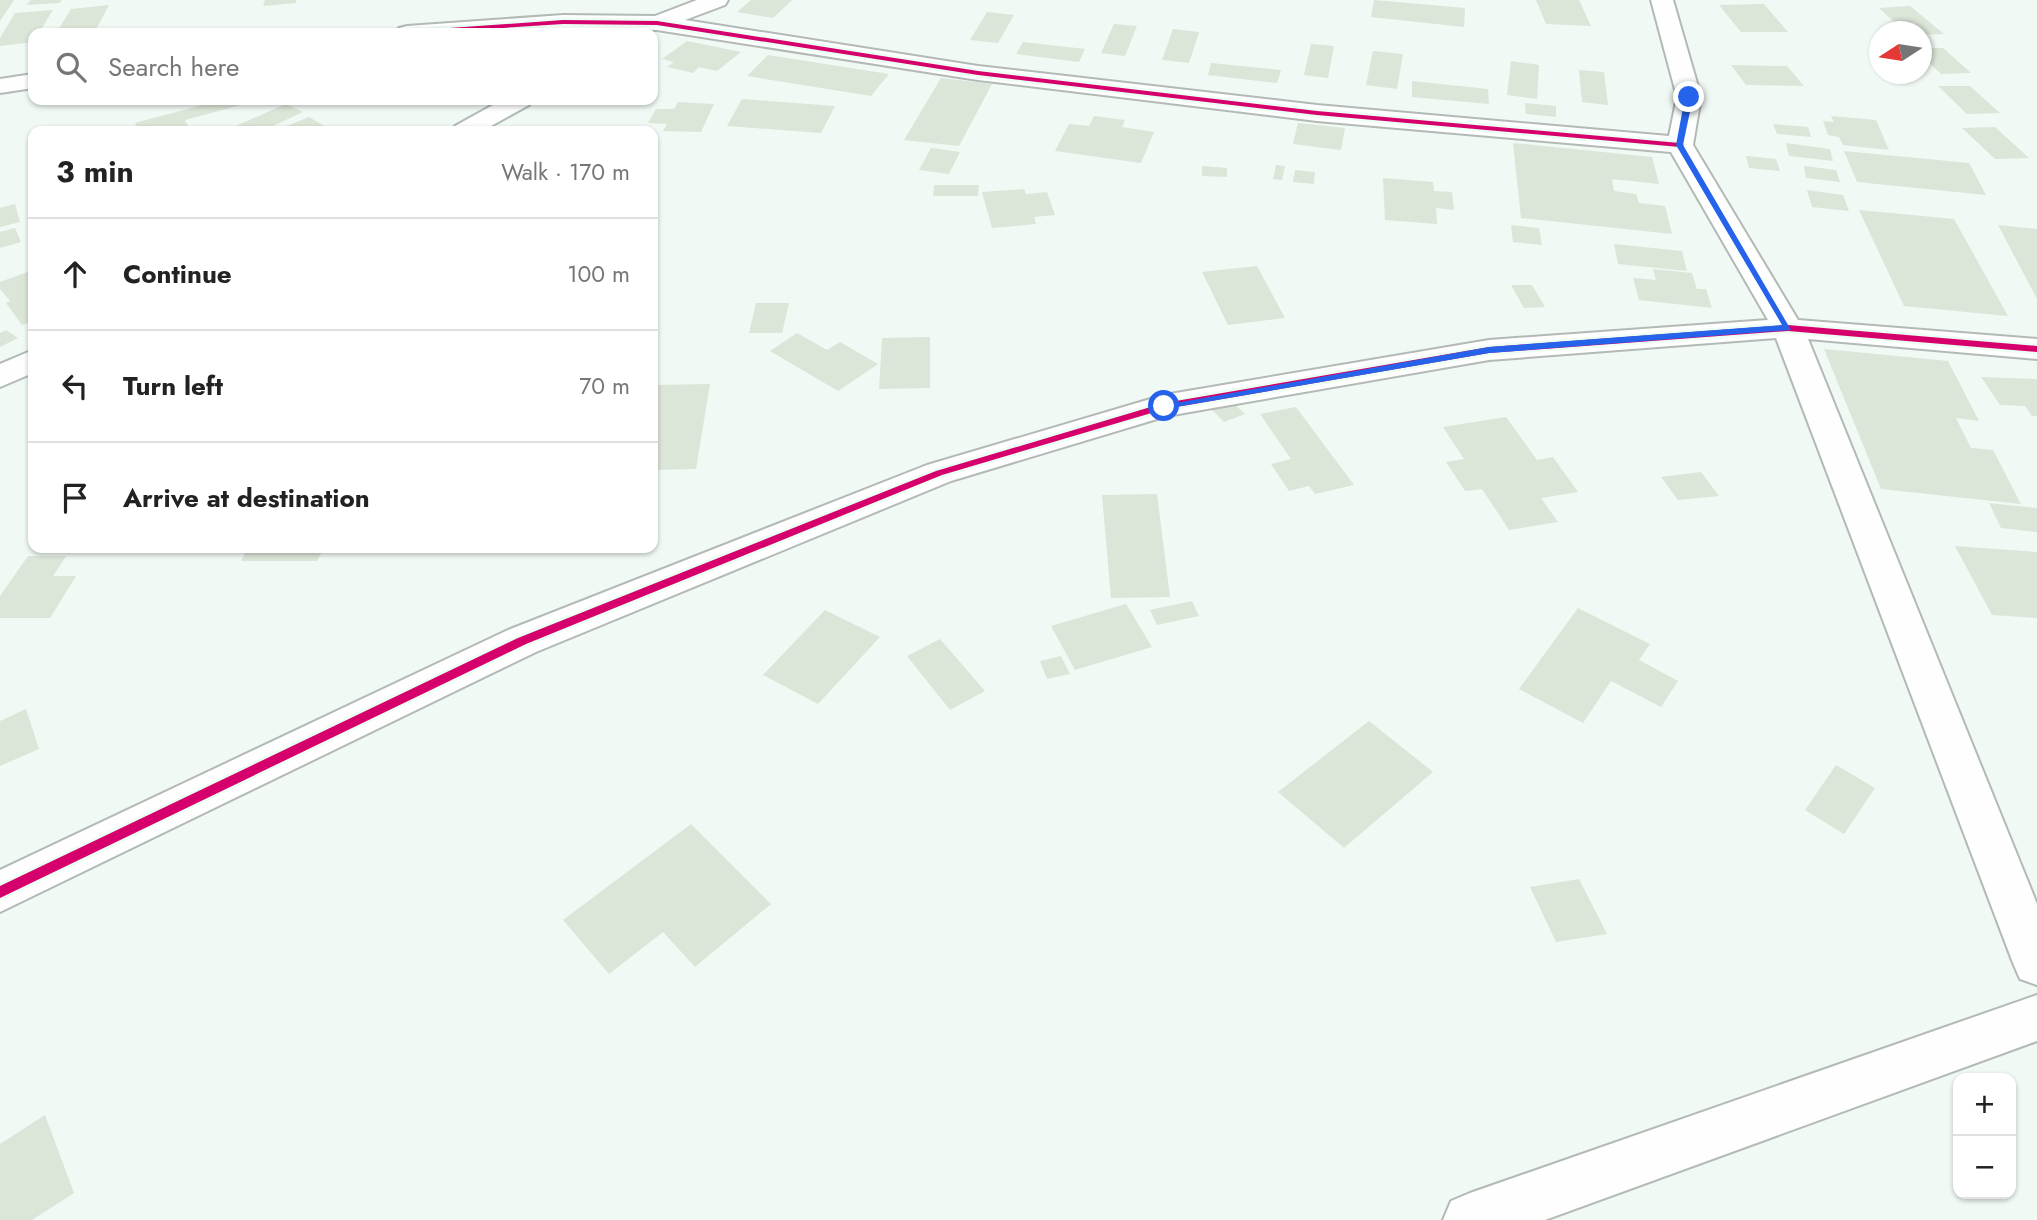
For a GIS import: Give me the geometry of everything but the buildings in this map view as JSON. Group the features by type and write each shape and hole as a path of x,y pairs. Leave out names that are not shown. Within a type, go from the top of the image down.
{"street":[{"path":"470,28 621,20 648,28 717,0"},
{"path":"1662,0 1689,97 1679,145 1788,328 2037,963"},
{"path":"658,29 978,73 1317,113 1679,145"},
{"path":"0,86 28,82"},
{"path":"473,126 511,105"},
{"path":"0,892 522,640 939,473 1164,406 1462,355 1788,328 2037,349"},
{"path":"0,377 28,363"},
{"path":"1470,1220 2037,1018"}],"cycle path":[{"path":"466,28 563,22 657,23 978,73 1317,113 1680,145"},
{"path":"0,892 522,641 939,473 1164,406 1489,350 1788,328 2037,349"}],"route":[{"path":"1164,406 1489,350 1788,328 1679,145 1689,97"}]}
